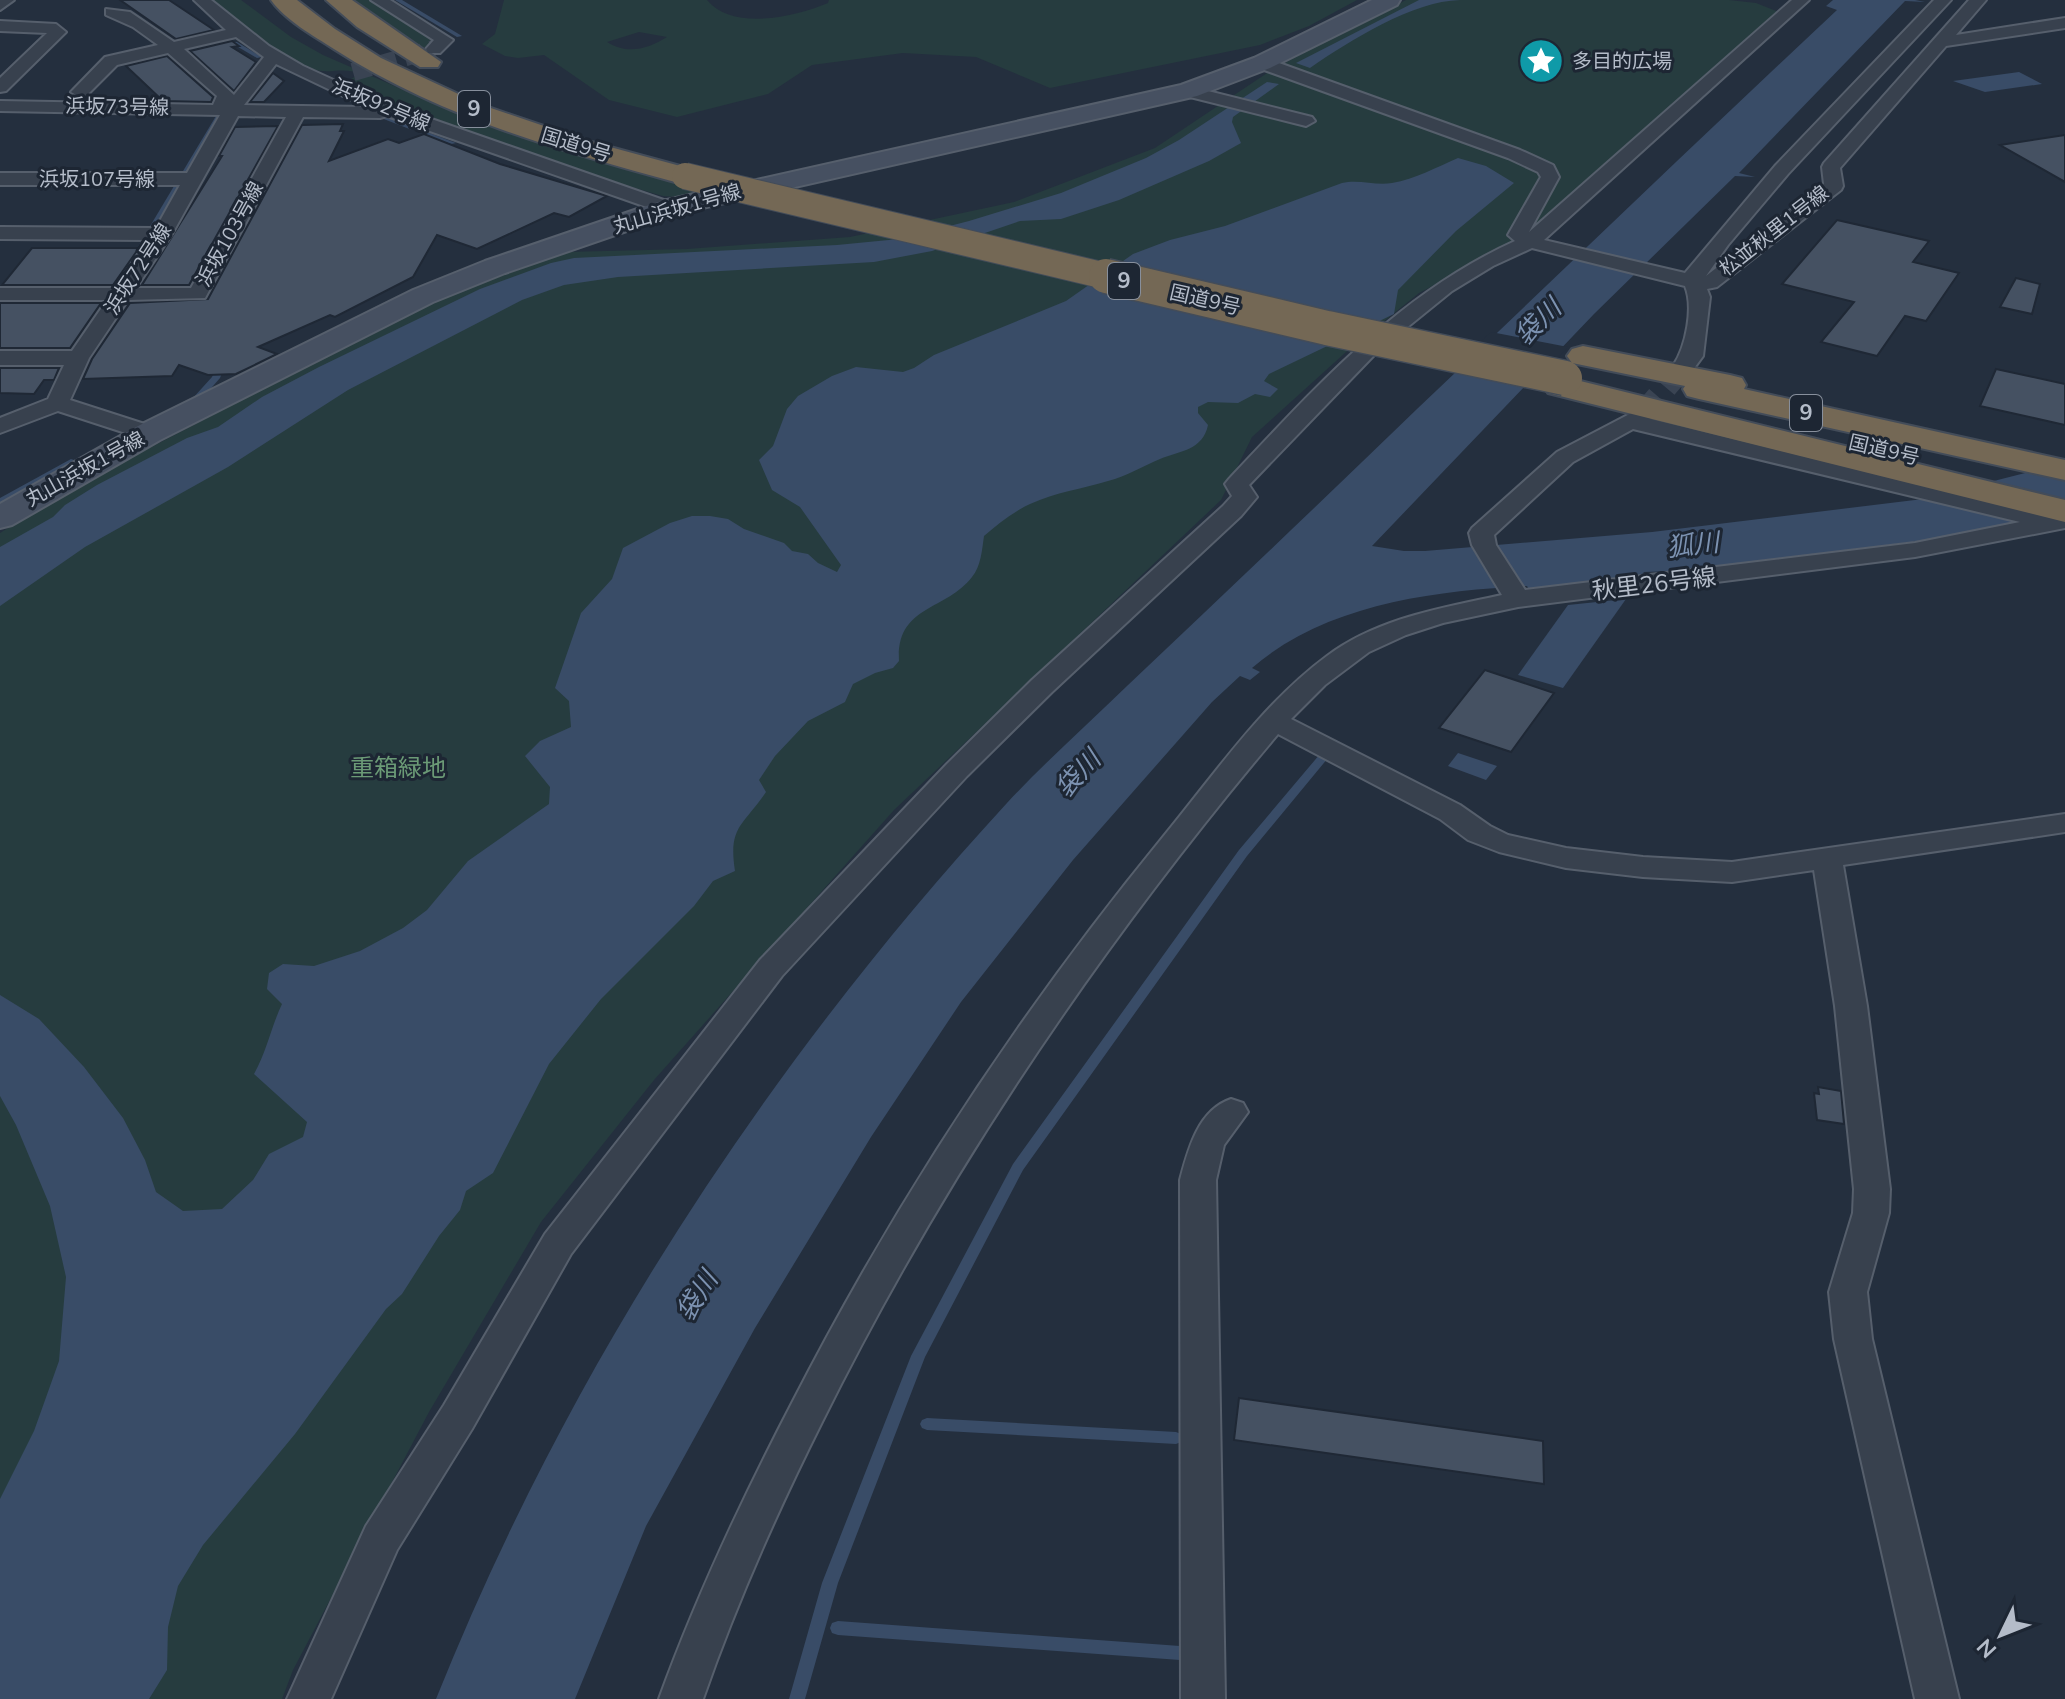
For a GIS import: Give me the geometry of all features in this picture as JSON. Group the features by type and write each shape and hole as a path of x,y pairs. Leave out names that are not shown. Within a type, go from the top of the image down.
{"highway":[{"name":"国道9号","path":"315,0 388,49 474,91 695,171"},
{"path":"338,0 365,22 474,91"},
{"name":"国道9号","path":"272,4 348,48 449,99 544,136 1572,371 2065,490"},
{"name":"国道9号","path":"1572,371 2054,462"},
{"path":"1572,371 1942,489 2056,519"}],"street":[{"path":"0,5 6,0"},
{"name":"浜坂92号線","path":"202,0 238,32 274,55 394,113 668,208"},
{"path":"379,0 445,40 434,49"},
{"name":"丸山浜坂1号線","path":"0,518 149,433 423,296 495,267 668,208 1188,91 1262,63 1389,0"},
{"path":"309,1699 381,1539 458,1417 558,1244 771,968 957,770 1042,686 1232,511 1245,497 1237,484 1363,353 1409,311 1483,262 1536,244 1801,0"},
{"path":"1684,366 1692,356 1700,297 1683,278 1793,156 1943,0"},
{"name":"松並秋里1号線","path":"1536,244 1710,283 1834,186 1831,167 1978,0"},
{"path":"112,12 128,14 169,47 226,95 227,105"},
{"path":"1942,42 2065,23"},
{"path":"0,26 48,27 58,32 0,87"},
{"path":"80,92 111,61 238,32"},
{"name":"浜坂72号線","path":"57,403 78,358 162,234 194,179 227,105 274,55"},
{"path":"1262,63 1514,154 1546,169 1550,177 1518,235 1536,244"},
{"path":"324,81 353,72"},
{"path":"1188,91 1306,121"},
{"name":"浜坂73号線","path":"0,106 227,105 394,113"},
{"name":"浜坂103号線","path":"123,294 198,294 298,110"},
{"name":"浜坂107号線","path":"0,179 194,179"},
{"path":"0,233 162,234"},
{"path":"0,294 123,294"},
{"path":"0,358 78,358"},
{"path":"0,426 57,403 149,433"},
{"path":"1515,594 1484,545 1481,533 1565,457 1638,418 1942,489"},
{"name":"秋里26号線","path":"681,1699 735,1558 842,1339 890,1252 950,1154 1057,995 1164,854 1313,680 1362,645 1426,620 1515,594 1900,552 2056,519"},
{"path":"1276,722 1450,812 1479,833 1499,842 1566,858 1643,867 1732,872 2065,823"},
{"path":"1827,859 1851,1006 1872,1189 1871,1213 1848,1292 1853,1339 1937,1699"},
{"path":"1203,1699 1198,1180 1208,1141 1231,1112"}],"green space":[{"path":"208,0 241,0 291,37 323,55 436,104 558,148 704,190 678,197 663,196 575,171 394,107 348,85 349,80 360,74 318,71 298,63 257,39"},
{"path":"350,0 373,0 433,38 434,45 423,48"},
{"path":"504,0 707,0 718,10 733,16 766,18 800,13 829,0 1357,0 1309,26 1260,45 1050,88 976,57 903,53 812,65 768,94 677,117 609,100 544,55 505,56 482,44 495,34","holes":["639,32 667,37 637,49 622,48 607,42"]},
{"name":"重箱緑地","path":"1406,0 1729,0 1756,3 1781,13 1533,234 1419,293 1346,352 1252,437 1221,500 894,810 654,1080 541,1222 429,1412 293,1670 282,1699 0,1699 0,533 76,486 427,304 566,252 687,249 850,237 1014,202 1155,148 1273,69"}],"water":[{"path":"1419,0 1460,0 1422,7 1382,24 1310,68 1296,63"},
{"path":"1833,0 1915,0 1925,2 1905,1 1739,173 1755,177 1735,176 1594,314 1372,546 1425,551 1652,532 1923,499 2065,463 2065,513 1953,537 1644,572 1641,576 1530,591 1527,586 1418,597 1347,615 1281,646 1252,668 1260,672 1250,680 1240,676 1212,702 1073,860 961,1002 871,1137 755,1328 646,1526 575,1699 436,1699 489,1576 547,1456 611,1339 681,1225 756,1114 835,1007 919,903 1036,773 1837,10 1826,6"},
{"path":"2019,72 2042,84 1985,92 1953,81"},
{"path":"1267,82 1279,84 1233,117 1232,122 1241,143 1209,161 1119,200 1061,219 1020,221 932,251 874,262 618,277 564,285 522,300 348,390 228,467 85,547 0,606 0,547 53,517 65,505 97,485 187,438 218,427 262,397 319,367 480,289 551,263 574,258 837,245 899,239 969,221 1061,193 1146,158"},
{"path":"1458,158 1486,166 1514,183 1456,231 1398,290 1394,314 1269,374 1264,381 1278,389 1270,397 1255,394 1238,403 1208,402 1198,407 1198,413 1208,425 1196,445 1115,479 1040,500 1006,518 984,536 979,563 972,577 905,629 899,661 893,668 853,684 845,702 808,721 775,756 759,780 766,792 736,835 733,856 735,871 713,881 694,906 601,999 549,1064 493,1173 466,1191 460,1210 439,1236 402,1294 386,1309 295,1434 203,1545 178,1586 168,1627 167,1670 149,1699 0,1699 0,1499 34,1431 59,1361 66,1277 50,1206 16,1125 0,1096 0,995 39,1019 84,1067 123,1118 145,1160 156,1192 183,1211 222,1209 253,1180 269,1154 303,1137 307,1122 254,1074 282,1004 267,989 269,973 283,964 314,966 360,951 403,928 427,910 468,861 549,804 550,787 525,756 540,741 571,727 569,701 555,688 581,613 612,579 623,548 670,523 692,516 710,516 728,519 744,529 784,543 792,551 808,554 837,572 841,565 800,507 772,490 759,460 773,446 787,409 798,396 832,376 856,367 903,372 914,368 934,355 1066,301 1133,254 1170,240 1225,226 1342,183 1392,183"},
{"path":"1626,599 1563,688 1518,675 1568,605"},
{"path":"1458,753 1497,766 1486,780 1448,766"}],"pier":[{"path":"1491,332 1568,347 1531,386 1453,369"}],"building":[{"path":"120,0 169,0 214,30 176,39"},
{"path":"232,41 239,46 232,47 256,62 234,91 190,51"},
{"path":"167,56 213,97 211,102 163,101 126,66"},
{"path":"273,73 284,81 264,102 250,102"},
{"path":"343,124 340,131 344,131 329,161 388,139 399,143 424,134 500,164 607,196 569,217 554,213 477,249 437,235 413,277 335,317 330,315 258,347 277,354 236,374 208,375 179,365 172,376 83,379 92,359 130,303 208,299 302,125"},
{"path":"278,126 189,285 142,285 222,156 219,156 235,127"},
{"path":"2065,135 2065,182 2000,145"},
{"path":"1837,220 1929,241 1913,262 1959,273 1926,321 1905,316 1877,356 1821,342 1854,302 1782,284"},
{"path":"32,248 139,248 113,285 2,285"},
{"path":"2016,278 2040,284 2032,314 2000,307"},
{"path":"0,303 101,303 70,348 0,348"},
{"path":"0,368 59,368 54,380 44,380 34,394 0,393"},
{"path":"1996,369 2065,384 2065,425 1980,406"},
{"path":"1485,670 1554,693 1511,752 1439,728"},
{"path":"1818,1087 1841,1091 1844,1124 1817,1120 1814,1093 1819,1094"},
{"path":"1239,1398 1543,1441 1544,1484 1234,1440"}],"waterway":[{"path":"398,0 459,36"},
{"path":"235,43 259,57"},
{"path":"132,263 221,112"},
{"path":"378,115 414,129"},
{"path":"425,133 453,143"},
{"path":"196,400 216,378 223,361"},
{"path":"0,502 71,462"},
{"path":"797,1699 830,1583 918,1356 1018,1167 1243,853 1324,756"},
{"path":"927,1424 1176,1438"},
{"path":"838,1628 1180,1653"}],"tunnel":[{"path":"353,72 434,49"},
{"path":"1643,414 1684,366"}],"place":[{"name":"多目的広場","path":"1541,61"}],"water label":[{"name":"袋川","path":"1538,322"},
{"name":"狐川","path":"1693,545"},
{"name":"袋川","path":"1078,774"},
{"name":"袋川","path":"697,1296"}]}
